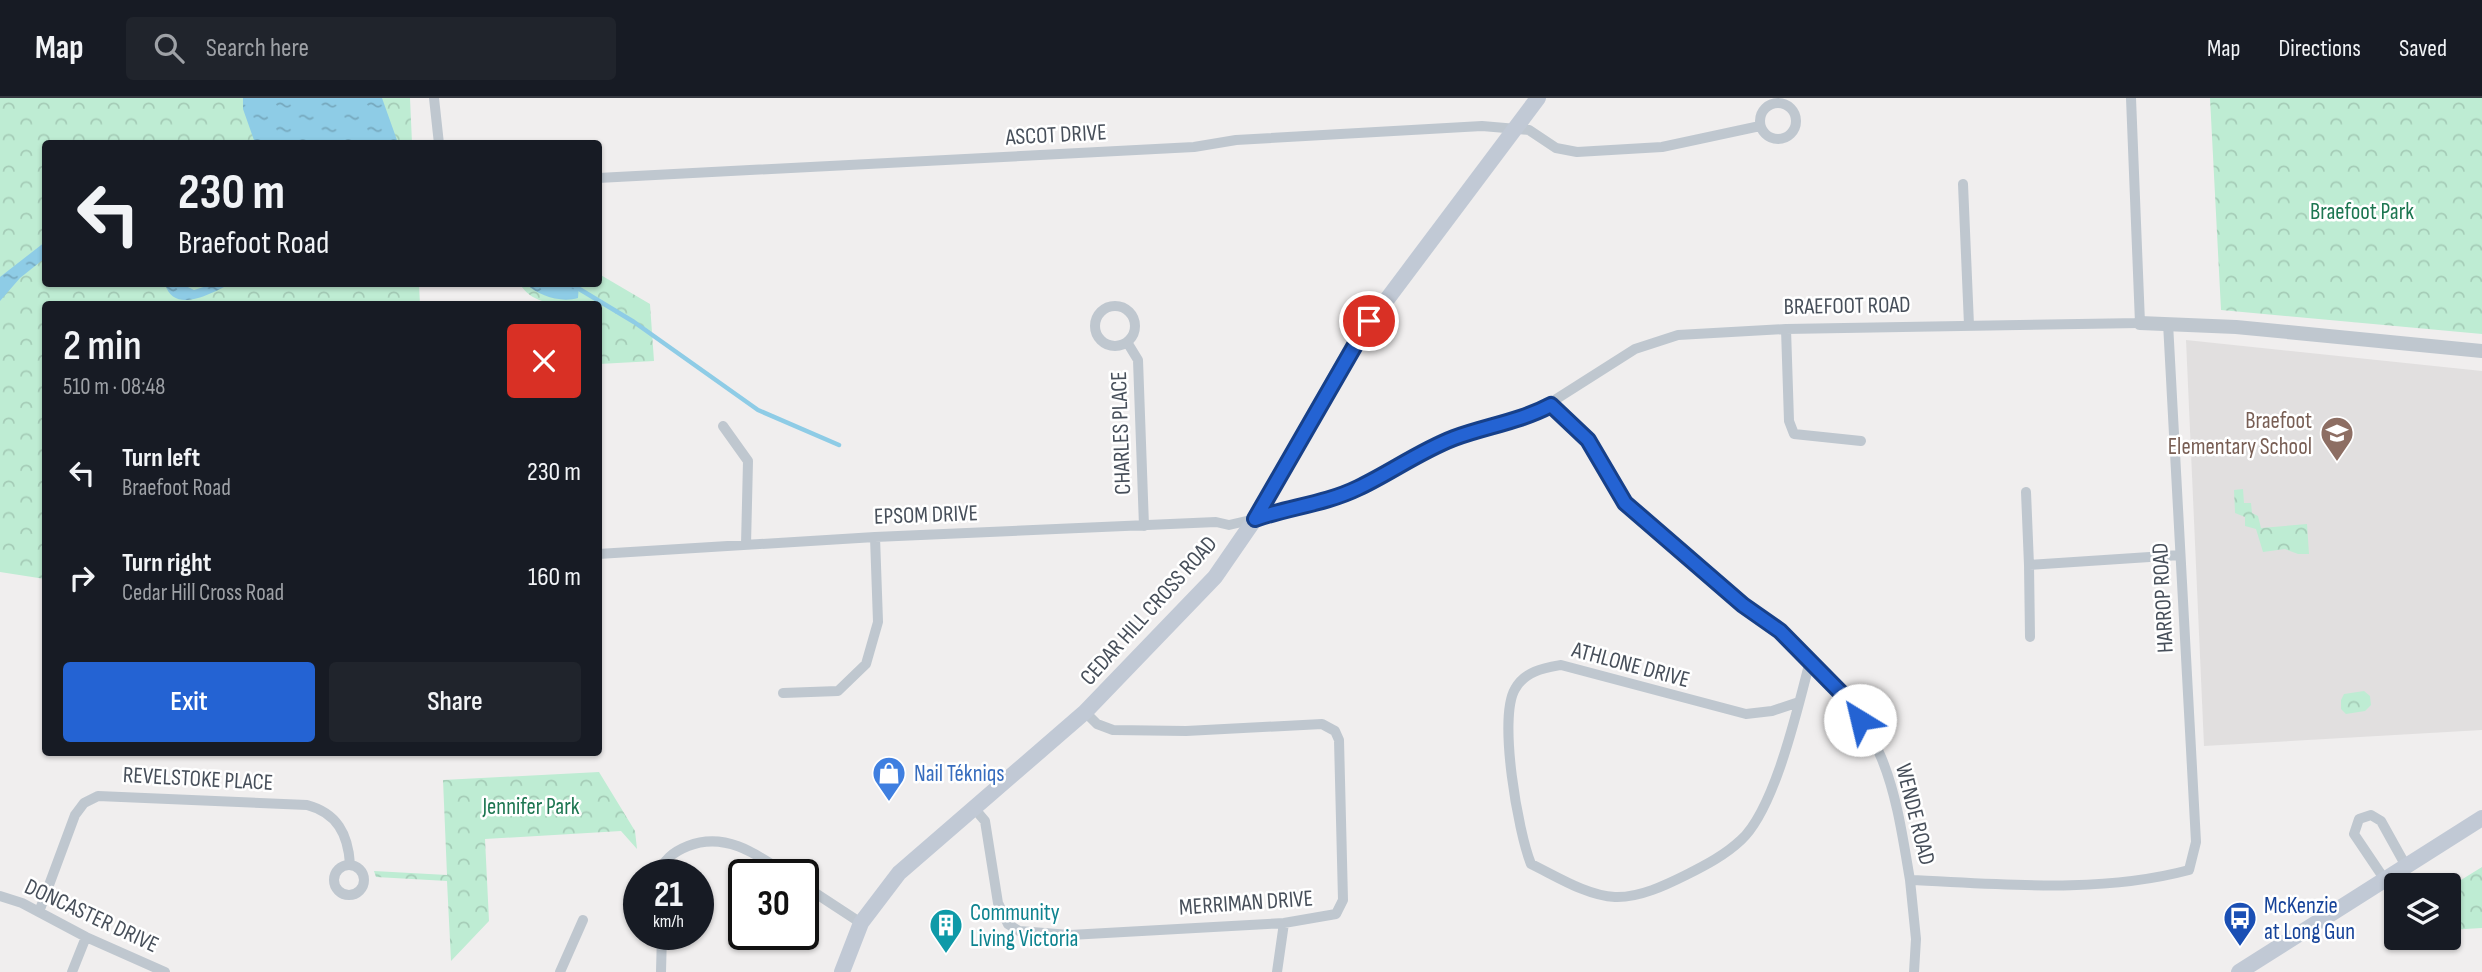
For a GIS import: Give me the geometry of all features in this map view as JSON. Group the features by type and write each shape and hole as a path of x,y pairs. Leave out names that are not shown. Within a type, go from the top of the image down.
{"main road":[{"name":"CEDAR HILL CROSS ROAD","path":"842,972 862,923 905,867 1085,712 1190,606 1223,566 1255,519 1358,338 1538,98"},
{"path":"2396,873 2482,818"},
{"path":"2239,972 2384,881"}],"street":[{"path":"435,98 439,140"},
{"path":"2131,98 2140,323"},
{"path":"1515,127 1530,130 1556,149 1577,152 1662,148 1760,127"},
{"name":"ASCOT DRIVE","path":"602,178 1194,147 1263,138 1515,127"},
{"path":"1963,184 1969,325"},
{"name":"BRAEFOOT ROAD","path":"1255,519 1348,492 1454,438 1528,417 1551,405 1620,357 1654,341 1678,335 1786,329 2168,323 2482,351"},
{"name":"HARROP ROAD","path":"2168,323 2195,793 2196,842 2189,870"},
{"path":"1786,329 1789,421 1794,434 1861,441"},
{"name":"CHARLES PLACE","path":"1127,342 1138,360 1144,526"},
{"name":"WENDE ROAD","path":"1551,405 1588,440 1625,503 1743,605 1780,631 1850,702 1881,756 1893,796 1910,880 2056,886 2157,878 2189,870"},
{"path":"723,426 748,461 746,545"},
{"path":"2026,492 2029,637"},
{"name":"EPSOM DRIVE","path":"602,554 875,537 1216,523 1229,525 1255,519"},
{"path":"783,693 838,691 866,664 878,622 875,537"},
{"path":"2029,565 2180,555"},
{"name":"ATHLONE DRIVE","path":"1799,702 1772,711 1746,713 1561,665 1534,670 1515,688 1509,711 1512,779 1524,848 1531,864 1590,891 1614,897 1630,896 1668,884 1719,858 1743,838 1773,783 1799,702 1810,661"},
{"name":"MERRIMAN DRIVE","path":"974,808 985,821 998,903 1008,924 1018,931 1070,934 1284,923 1336,914 1343,900 1339,740 1335,732 1322,724 1186,732 1113,730 1097,724 1085,712"},
{"name":"REVELSTOKE PLACE","path":"39,912 75,815 84,803 98,796 307,805 321,809 342,829 349,847 350,864"},
{"path":"2384,879 2354,834 2359,819 2371,815 2381,821 2406,866"},
{"path":"668,859 681,849 712,841 730,842 762,859"},
{"path":"1910,880 1916,939 1914,972"},
{"path":"819,895 862,923"},
{"name":"DONCASTER DRIVE","path":"0,896 165,972"},
{"path":"560,972 583,920"},
{"path":"1277,972 1284,923"},
{"path":"72,972 86,937"},
{"path":"661,972 662,950"}],"shaded area":[{"name":"Braefoot Elementary School","path":"2186,340 2482,371 2482,730 2204,746"}],"green space":[{"path":"0,98 410,98 412,140 42,140 42,287 419,287 420,301 42,301 42,579 0,572"},
{"name":"Braefoot Park","path":"2210,98 2482,98 2482,334 2221,310"},
{"path":"602,276 650,304 654,361 602,364 602,301 542,301 523,287 602,287"},
{"path":"2243,489 2244,503 2251,503 2252,513 2258,516 2261,528 2307,524 2309,554 2298,554 2285,549 2263,552 2256,529 2245,526 2245,517 2235,513 2234,490"},
{"path":"2364,691 2370,696 2371,705 2365,711 2346,714 2341,709 2344,694"},
{"name":"Jennifer Park","path":"599,772 635,831 637,849 621,831 485,839 489,921 451,961 447,881 376,877 374,871 447,875 443,780"},
{"path":"2482,867 2482,928 2461,929 2461,880"}],"water":[{"path":"243,98 382,98 397,140 254,140 243,109"},
{"path":"42,244 42,260 20,278 0,301 0,277"},
{"path":"167,287 188,287 194,290 224,287 194,299 176,298"},
{"path":"530,287 579,287 578,298 565,300 537,292"}],"waterway":[{"path":"576,287 599,301"},
{"path":"602,303 634,322 758,410 839,445"}],"place":[{"name":"Braefoot Elementary School","path":"2337,463"},
{"name":"Nail Tékniqs","path":"889,803"},
{"name":"McKenzie at Long Gun","path":"2240,948"},
{"name":"Community Living Victoria","path":"946,955"}],"route":[{"path":"1369,321 1255,519 1285,508 1328,500 1454,438 1528,417 1551,405 1588,440 1625,503 1743,605 1780,631 1850,702 1860,720"}]}
